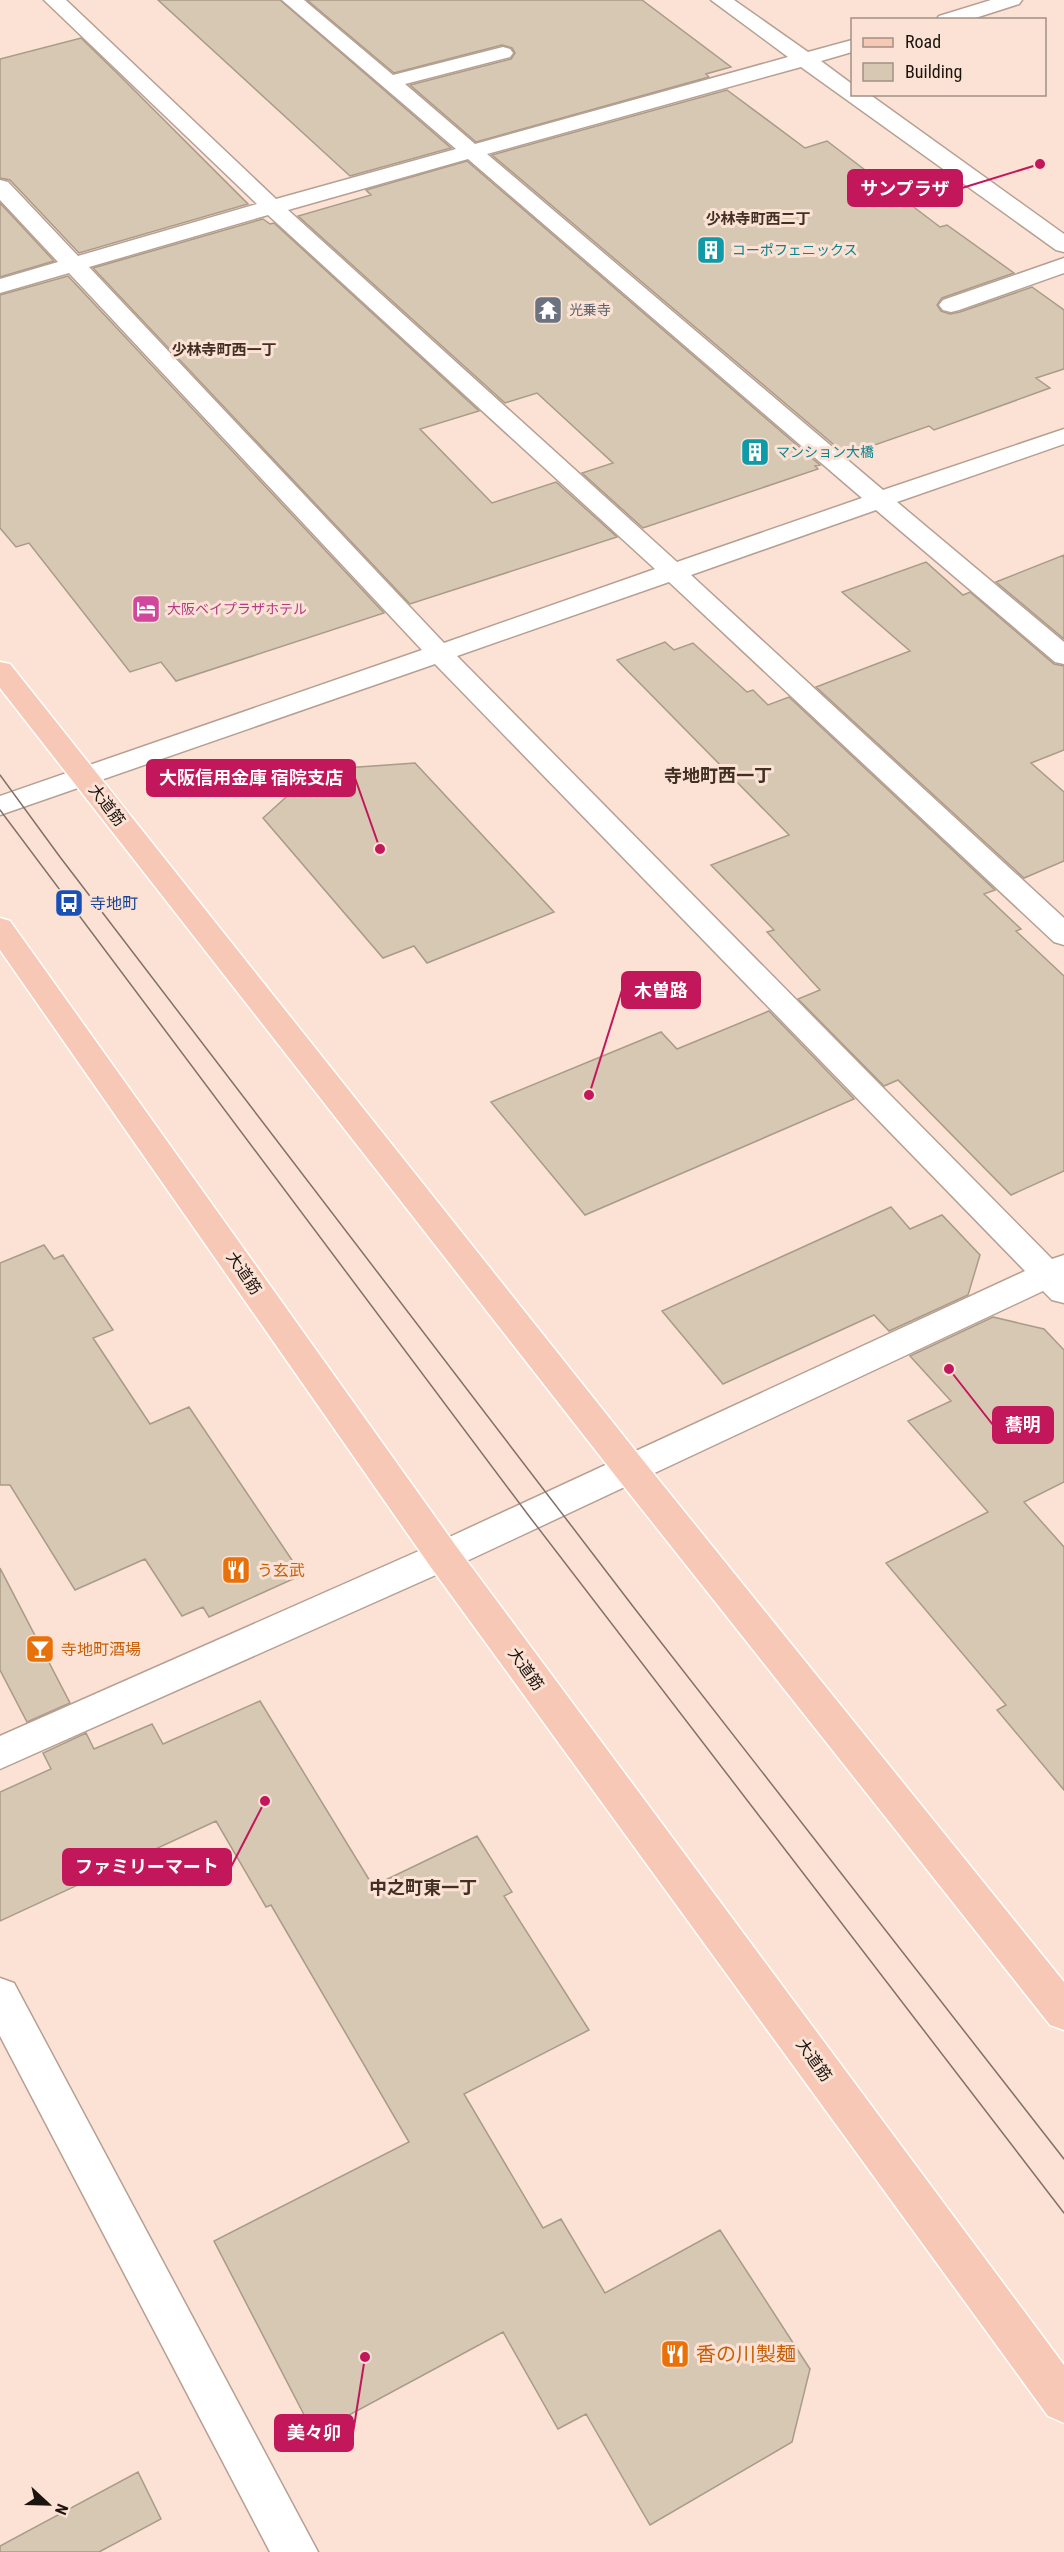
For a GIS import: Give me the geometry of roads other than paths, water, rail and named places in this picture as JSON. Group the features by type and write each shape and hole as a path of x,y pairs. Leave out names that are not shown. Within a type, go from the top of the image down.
{"main road":[{"name":"大道筋","path":"0,670 630,1469 1064,2012"},
{"name":"大道筋","path":"0,928 443,1556 1064,2401"}],"street":[{"path":"54,0 272,207 672,571 1064,935"},
{"path":"292,0 473,152 877,500 1064,656"},
{"path":"721,0 851,92"},
{"path":"950,18 976,4 1012,0"},
{"path":"0,286 272,207 851,46"},
{"path":"390,82 502,53"},
{"path":"857,96 1064,245"},
{"path":"0,187 438,652 1058,1277 630,1469 443,1556 0,1753"},
{"path":"951,305 1064,266"},
{"path":"0,806 1064,436"},
{"path":"0,1996 295,2552"}],"tram line":[{"path":"0,775 60,857 635,1609 1064,2159"},
{"path":"0,810 529,1516 1064,2213"}],"place":[{"name":"サンプラザ","path":"1040,164"},
{"name":"コーポフェニックス","path":"711,250"},
{"name":"光乗寺","path":"548,310"},
{"name":"マンション大橋","path":"755,452"},
{"name":"大阪ベイプラザホテル","path":"146,609"},
{"name":"大阪信用金庫 宿院支店","path":"380,849"},
{"name":"寺地町","path":"69,903"},
{"name":"木曽路","path":"589,1095"},
{"name":"蕎明","path":"949,1369"},
{"name":"う玄武","path":"236,1570"},
{"name":"寺地町酒場","path":"40,1649"},
{"name":"ファミリーマート","path":"265,1801"},
{"name":"香の川製麺","path":"675,2354"},
{"name":"美々卯","path":"365,2357"}],"district":[{"name":"少林寺町西二丁","path":"758,219"},
{"name":"少林寺町西一丁","path":"224,350"},
{"name":"寺地町西一丁","path":"718,775"},
{"name":"中之町東一丁","path":"423,1887"}]}
